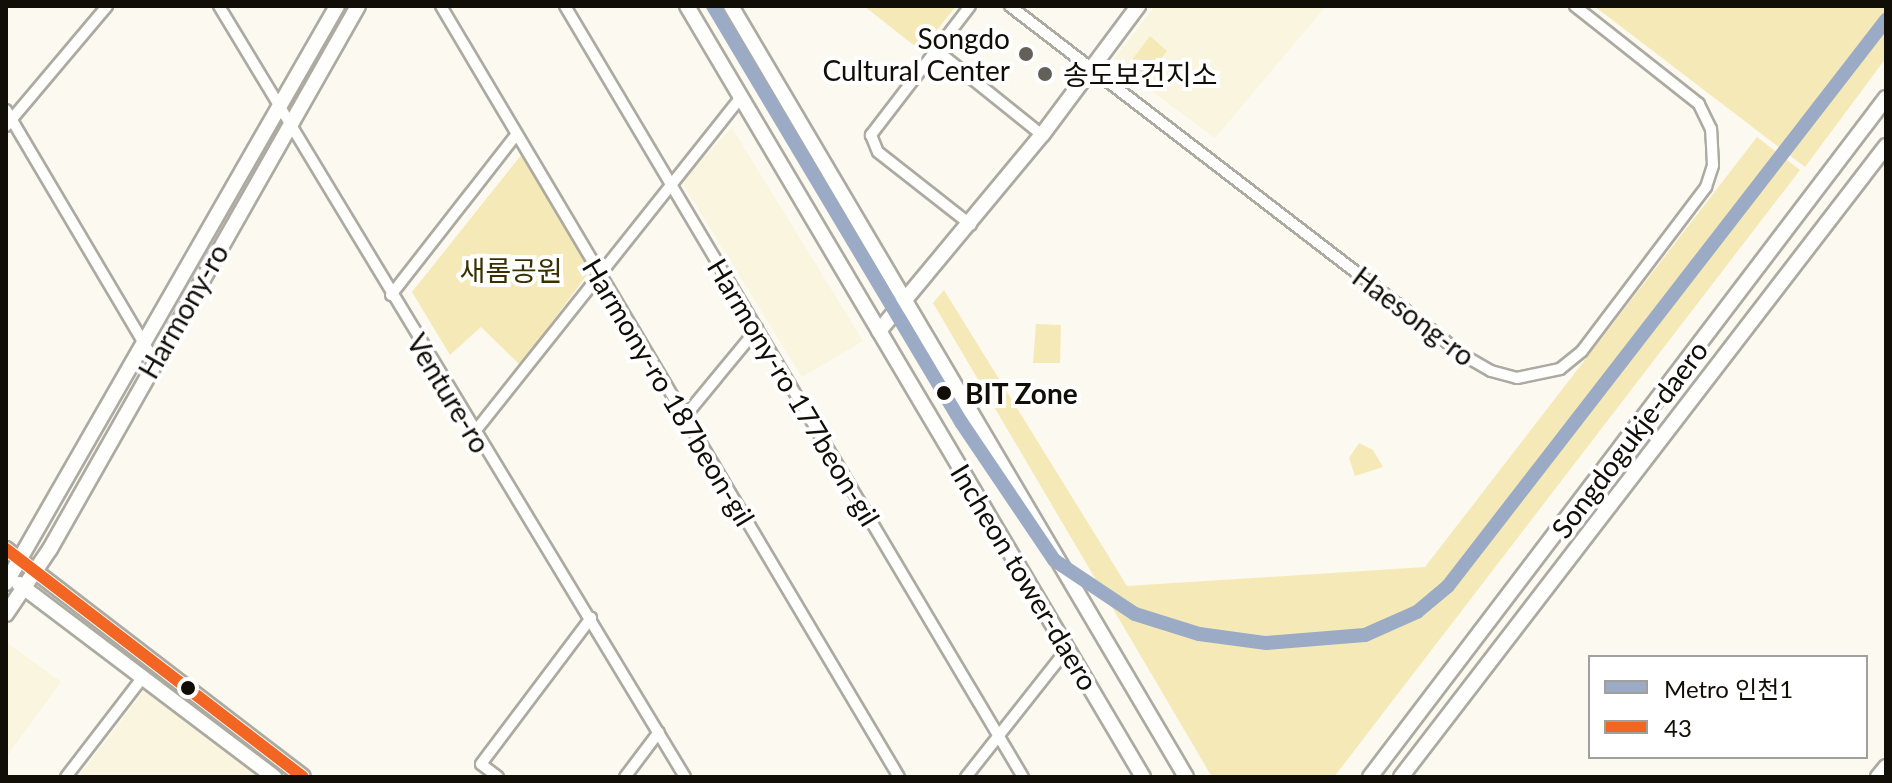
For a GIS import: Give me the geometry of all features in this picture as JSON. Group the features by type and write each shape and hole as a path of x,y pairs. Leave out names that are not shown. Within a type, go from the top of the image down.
{"main road":[{"name":"Harmony-ro","path":"8,578 22,562 337,6"},
{"name":"Harmony-ro","path":"6,614 36,573 154,360 358,6"},
{"name":"Incheon tower-daero","path":"687,6 1143,777"},
{"name":"Incheon tower-daero","path":"731,6 1186,777"},
{"path":"879,331 971,225 1138,6"},
{"name":"Songdogukje-daero","path":"1370,777 1886,98"},
{"name":"Songdogukje-daero","path":"1401,777 1886,146"},
{"path":"6,549 303,777"},
{"path":"8,578 274,777"},
{"path":"1878,777 1886,767"}],"street":[{"path":"107,6 8,119 154,360"},
{"name":"Venture-ro","path":"219,6 473,434 591,618 685,777"},
{"name":"Harmony-ro 187beon-gil","path":"441,6 899,777"},
{"name":"Harmony-ro 177beon-gil","path":"565,6 1023,777"},
{"path":"970,6 873,127 872,141 878,152 971,225"},
{"name":"Haesong-ro","path":"1010,6 1465,356 1500,375 1535,377 1560,369 1582,351 1706,187 1713,165 1711,129 1699,104 1575,6"},
{"path":"935,49 1042,135"},
{"path":"473,434 670,181 742,96"},
{"path":"391,295 516,135"},
{"path":"686,415 757,329"},
{"path":"498,777 481,764 591,618"},
{"path":"966,777 1067,649"},
{"path":"66,777 143,677"},
{"path":"625,777 659,732"}],"shaded area":[{"path":"1155,6 1326,6 1215,138 1112,62"},
{"path":"732,128 863,341 802,377 681,181"},
{"path":"6,642 61,682 6,757"},
{"path":"144,691 163,695 270,777 78,777"}],"green space":[{"path":"864,6 956,6 921,51"},
{"path":"1594,6 1886,6 1886,58 1805,167"},
{"path":"1150,36 1167,51 1145,79 1128,65"},
{"path":"1757,137 1800,170 1334,777 1212,777 933,303 944,290 1127,586 1425,567"},
{"name":"새롬공원","path":"522,154 592,268 520,365 481,327 450,355 412,292"},
{"path":"1036,324 1061,325 1060,363 1033,363"},
{"path":"1359,443 1373,450 1383,467 1355,476 1349,458"}],"metro line":[{"name":"인천1","path":"713,6 961,422 1054,560 1135,614 1199,634 1266,643 1365,635 1417,612 1448,586 1886,20"}],"transit line":[{"name":"43","path":"6,549 303,777"}],"place":[{"name":"Songdo Cultural Center","path":"1026,54"},
{"name":"송도보건지소","path":"1045,74"},
{"name":"BIT Zone","path":"944,393"}]}
